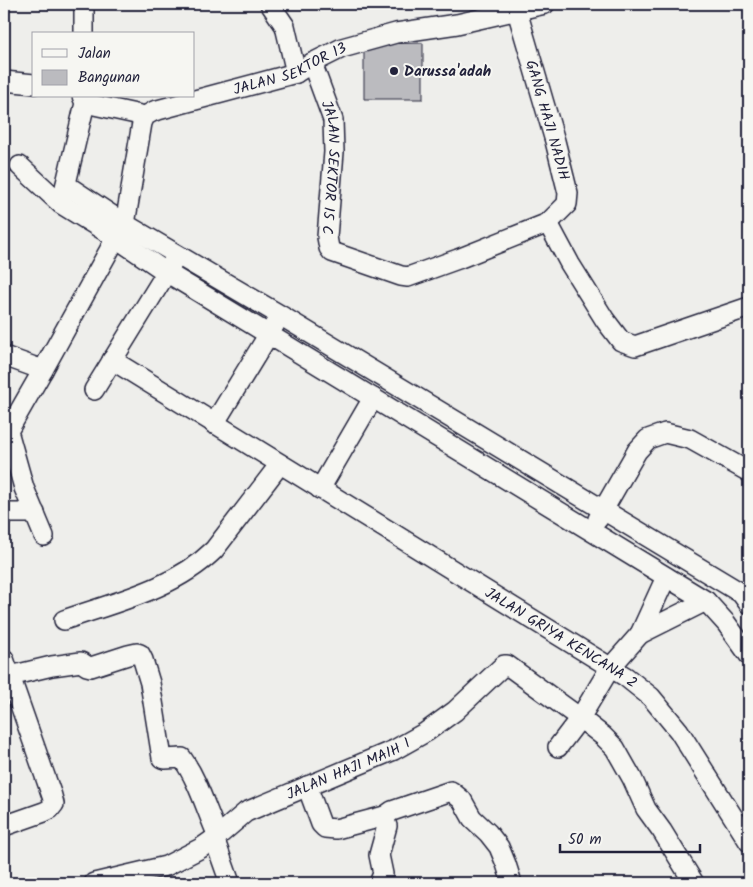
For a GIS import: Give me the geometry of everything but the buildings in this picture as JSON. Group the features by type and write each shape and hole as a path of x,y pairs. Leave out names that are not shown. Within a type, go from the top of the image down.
{"street":[{"path":"84,4 84,32"},
{"path":"270,4 285,26 296,73"},
{"name":"JALAN SEKTOR 13","path":"145,116 154,111 296,73 342,48 396,33 457,24 516,7 545,4"},
{"name":"GANG HAJI NADIH","path":"516,7 568,193 567,204 548,223"},
{"name":"JALAN SEKTOR 15 C","path":"312,63 333,120 334,152 327,237 329,248 332,252 408,277 548,223"},
{"path":"4,81 32,84"},
{"path":"44,536 24,488 6,431 43,370 120,231 145,116 84,100 61,204"},
{"path":"20,166 61,204 178,255 747,594"},
{"path":"66,185 166,272 706,601 726,623 749,655"},
{"path":"548,223 604,320 621,341 628,344 635,346 749,307"},
{"path":"94,390 178,255"},
{"path":"214,424 280,315"},
{"path":"4,356 43,370"},
{"name":"JALAN GRIYA KENCANA 2","path":"112,360 626,677 651,697 679,731 749,842"},
{"path":"320,489 373,398"},
{"path":"591,531 638,451 648,439 665,433 690,439 749,472"},
{"path":"64,620 150,590 186,572 203,560 214,550 280,464"},
{"path":"4,513 35,513"},
{"path":"558,746 580,718 610,668 640,634 666,577"},
{"path":"640,634 706,601"},
{"path":"4,826 44,812 54,804 7,668 52,666 81,662 91,667 137,653 140,654 143,660 150,683 162,758 182,758 186,764 200,791 230,883"},
{"name":"JALAN HAJI MAIH I","path":"94,883 166,866 201,848 246,812 394,750 426,732 455,711 504,665 507,665 580,718"},
{"path":"580,718 615,748 632,778 646,809 662,831 692,882"},
{"path":"306,786 321,824 325,828 336,829 385,816 392,811 451,791 462,800 472,818 488,833 498,847 512,883"},
{"path":"380,883 384,874 379,855 387,826 384,819 385,816"}],"place":[{"name":"Darussa'adah","path":"394,71"}]}
